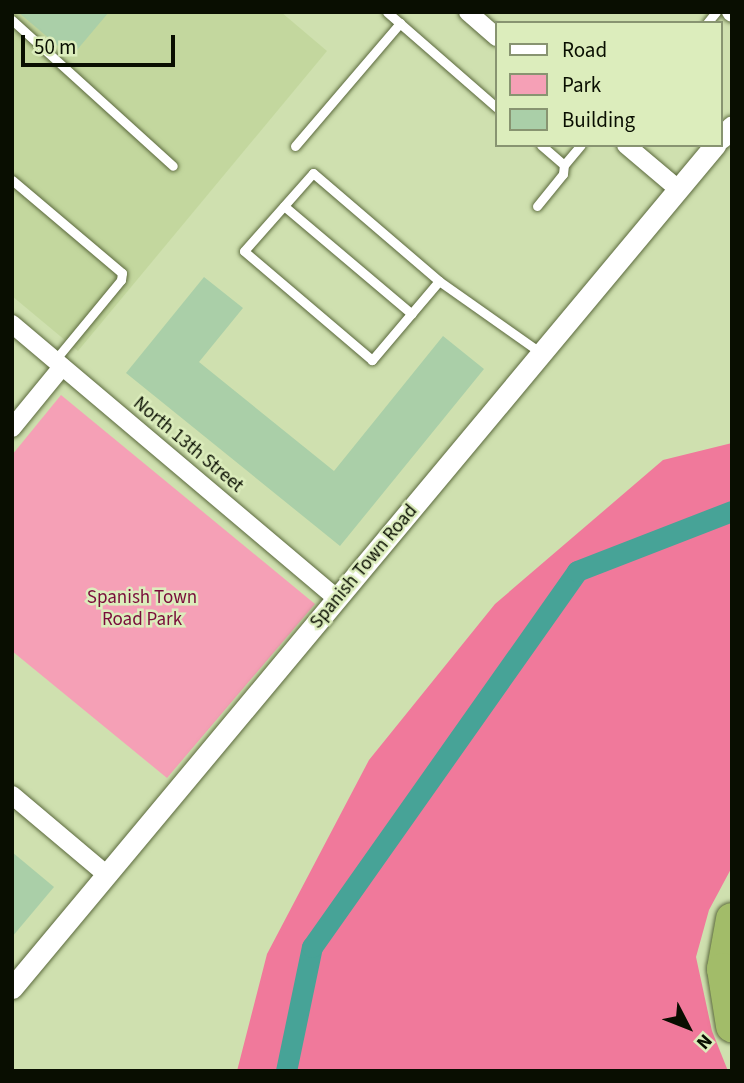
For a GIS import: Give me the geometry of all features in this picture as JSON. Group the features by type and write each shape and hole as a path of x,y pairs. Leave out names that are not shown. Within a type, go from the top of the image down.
{"highway":[{"path":"732,919 723,969 732,1026"}],"street":[{"path":"468,12 496,36"},
{"path":"628,147 678,189"},
{"name":"Spanish Town Road","path":"12,988 713,147"},
{"name":"North 13th Street","path":"12,324 337,599"},
{"path":"12,428 58,363"},
{"path":"12,795 107,875"}],"lane":[{"path":"387,12 496,107"},
{"path":"12,36 16,23 173,166"},
{"path":"295,146 400,23"},
{"path":"543,147 564,165"},
{"path":"537,206 564,174 564,165 579,147"},
{"path":"439,281 372,360 244,251 313,173 439,281 541,353"},
{"path":"12,180 122,273 121,280 58,363"},
{"path":"284,206 412,314"}],"shaded area":[{"path":"12,12 281,12 327,51 78,351 12,296"},
{"path":"732,443 732,867 709,910 696,957 712,1031 728,1071 237,1071 267,954 369,760 495,604 663,460"}],"green space":[{"name":"Spanish Town Road Park","path":"61,395 315,604 167,778 12,651 12,455"}],"building":[{"path":"18,12 109,12 71,57"},
{"path":"204,277 243,308 199,362 334,471 443,336 484,369 340,546 126,373"},
{"path":"12,852 54,887 12,937"}],"waterway":[{"path":"286,1071 312,947 577,571 732,511"}]}
